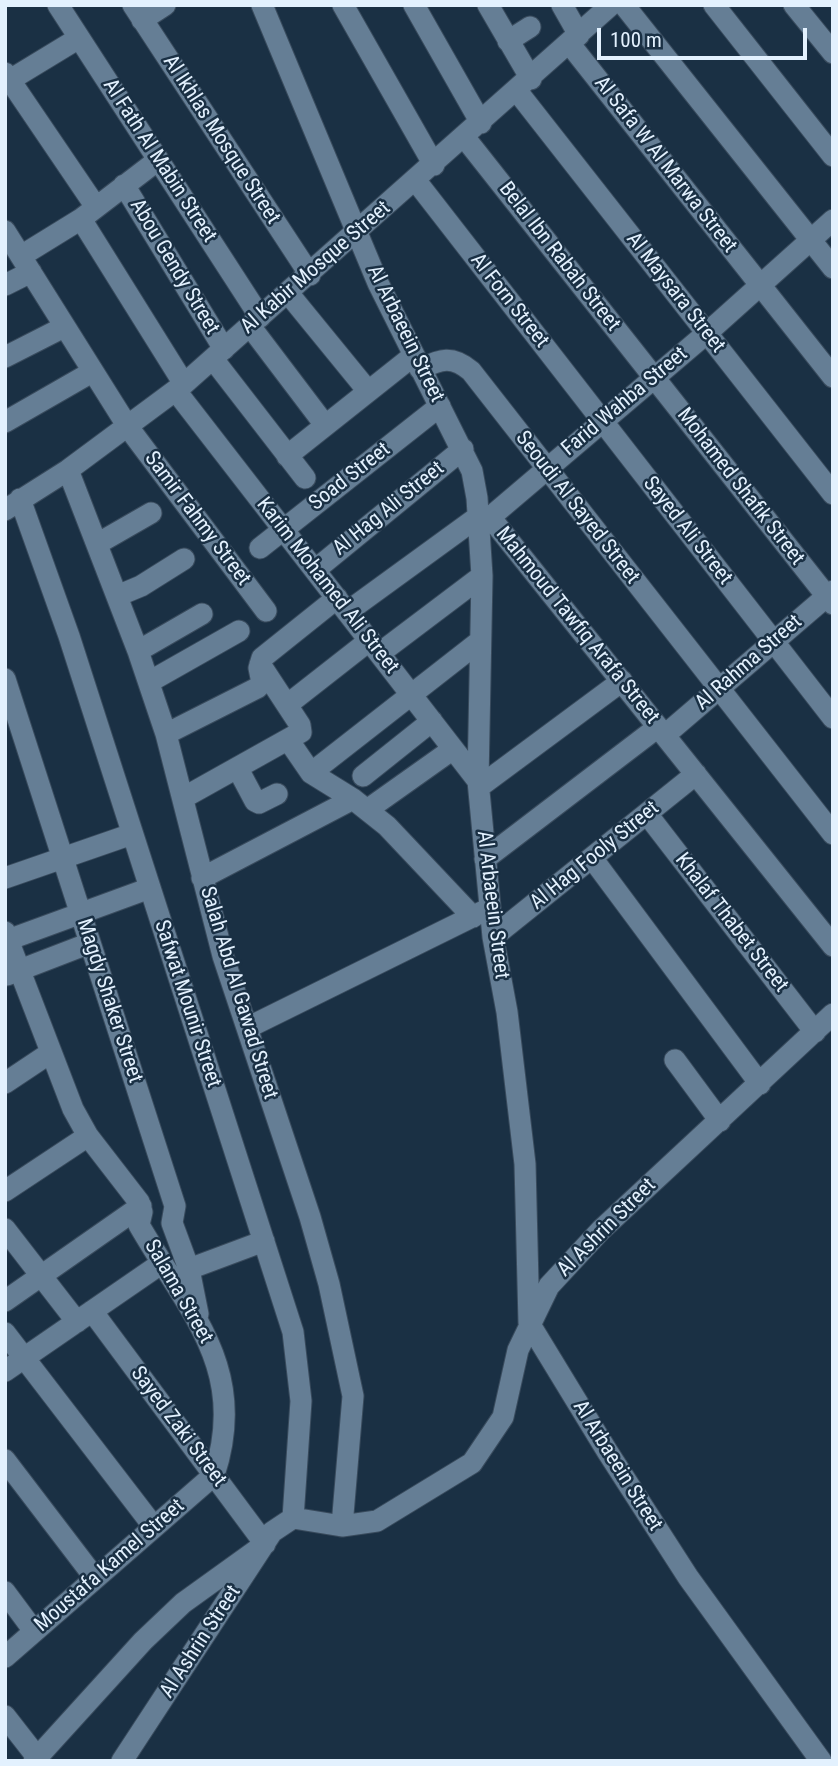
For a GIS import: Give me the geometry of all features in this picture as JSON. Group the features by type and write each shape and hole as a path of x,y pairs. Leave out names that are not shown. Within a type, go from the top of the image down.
{"street":[{"name":"Al Fath Al Mabin Street","path":"58,5 158,160 255,322 326,425"},
{"path":"137,12 165,5"},
{"name":"Al Arbaeein Street","path":"262,5 357,233 416,363 463,449 472,471 483,520 479,784 485,859 482,912 493,937 507,1012 525,1164 529,1323 688,1577 821,1761"},
{"path":"343,5 434,165"},
{"path":"414,5 481,123"},
{"name":"Al Maysara Street","path":"488,5 508,41 524,85 707,333 833,494"},
{"name":"Al Safa W Al Marwa Street","path":"562,5 574,39 833,377"},
{"name":"Al Kabir Mosque Street","path":"13,505 68,470 180,387 465,138 611,5"},
{"path":"624,5 833,268"},
{"path":"714,5 833,156"},
{"path":"794,5 833,53"},
{"name":"Al Ikhlas Mosque Street","path":"137,12 310,275"},
{"path":"508,41 530,27"},
{"path":"7,79 79,38"},
{"name":"Karim Mohamed Ali Street","path":"7,79 88,213 180,387 284,529 479,784"},
{"name":"Belal Ibn Rabah Street","path":"465,138 654,377"},
{"path":"5,285 26,264 88,213 158,160"},
{"name":"Al Forn Street","path":"416,181 601,421"},
{"name":"Abou Gendy Street","path":"124,185 218,354 305,478"},
{"name":"Farid Wahba Street","path":"259,662 342,605 483,520 707,333 833,220"},
{"name":"Samir Fahmy Street","path":"5,231 128,427 266,611"},
{"path":"288,293 368,391"},
{"path":"5,357 64,327"},
{"name":"Seoudi Al Sayed Street","path":"416,363 451,358 471,371 833,834"},
{"path":"287,456 368,391 416,363"},
{"path":"5,422 92,372"},
{"name":"Mohamed Shafik Street","path":"654,377 831,597"},
{"name":"Soad Street","path":"260,548 440,406"},
{"name":"Sayed Ali Street","path":"601,421 833,718"},
{"name":"Al Hag Ali Street","path":"315,570 463,449"},
{"name":"Salah Abd Al Gawad Street","path":"68,470 138,651 166,734 223,956 310,1217 350,1372 353,1416 342,1526"},
{"name":"Safwat Mounir Street","path":"13,505 69,636 293,1332 301,1401 293,1518"},
{"path":"97,544 151,513"},
{"name":"Mahmoud Tawfiq Arafa Street","path":"483,520 622,681 833,946"},
{"path":"117,596 141,586 184,559"},
{"path":"287,705 482,576"},
{"name":"Al Rahma Street","path":"485,859 719,689 831,597"},
{"path":"138,651 202,614"},
{"path":"149,682 239,631"},
{"path":"311,773 480,641"},
{"path":"183,798 289,741 302,729 259,662"},
{"path":"166,734 257,688 262,683 259,662"},
{"name":"Magdy Shaker Street","path":"5,679 11,716 63,858 175,1206 172,1223 189,1269 200,1325"},
{"path":"479,784 622,681"},
{"path":"363,776 432,721"},
{"path":"247,1028 482,912 360,804 311,773 289,741"},
{"path":"202,878 360,804 453,749"},
{"path":"238,769 254,801 259,803 277,794"},
{"name":"Al Hag Fooly Street","path":"493,937 696,774"},
{"name":"Khalaf Thabet Street","path":"647,814 815,1032"},
{"path":"5,878 132,834"},
{"path":"592,858 760,1084"},
{"path":"6,938 150,888"},
{"name":"Salama Street","path":"6,938 11,973 50,1053 73,1109 88,1136 141,1206 139,1226 200,1325 219,1368 225,1387 224,1445 214,1475"},
{"path":"11,973 90,943"},
{"name":"Al Ashrin Street","path":"121,1761 272,1532 293,1518 342,1526 385,1517 472,1463 503,1417 518,1350 529,1323 550,1286 573,1257 833,1014"},
{"path":"5,1083 50,1053"},
{"path":"675,1060 720,1121"},
{"path":"5,1191 88,1136"},
{"path":"5,1301 141,1206"},
{"name":"Sayed Zaki Street","path":"5,1229 41,1276 85,1316 214,1475 265,1544"},
{"path":"189,1269 264,1241"},
{"path":"5,1371 162,1263"},
{"path":"5,1333 154,1527"},
{"path":"5,1460 95,1578"},
{"name":"Moustafa Kamel Street","path":"5,1657 214,1475"},
{"path":"5,1716 35,1759 143,1640 173,1612 265,1544"},
{"path":"5,1592 34,1631"}]}
